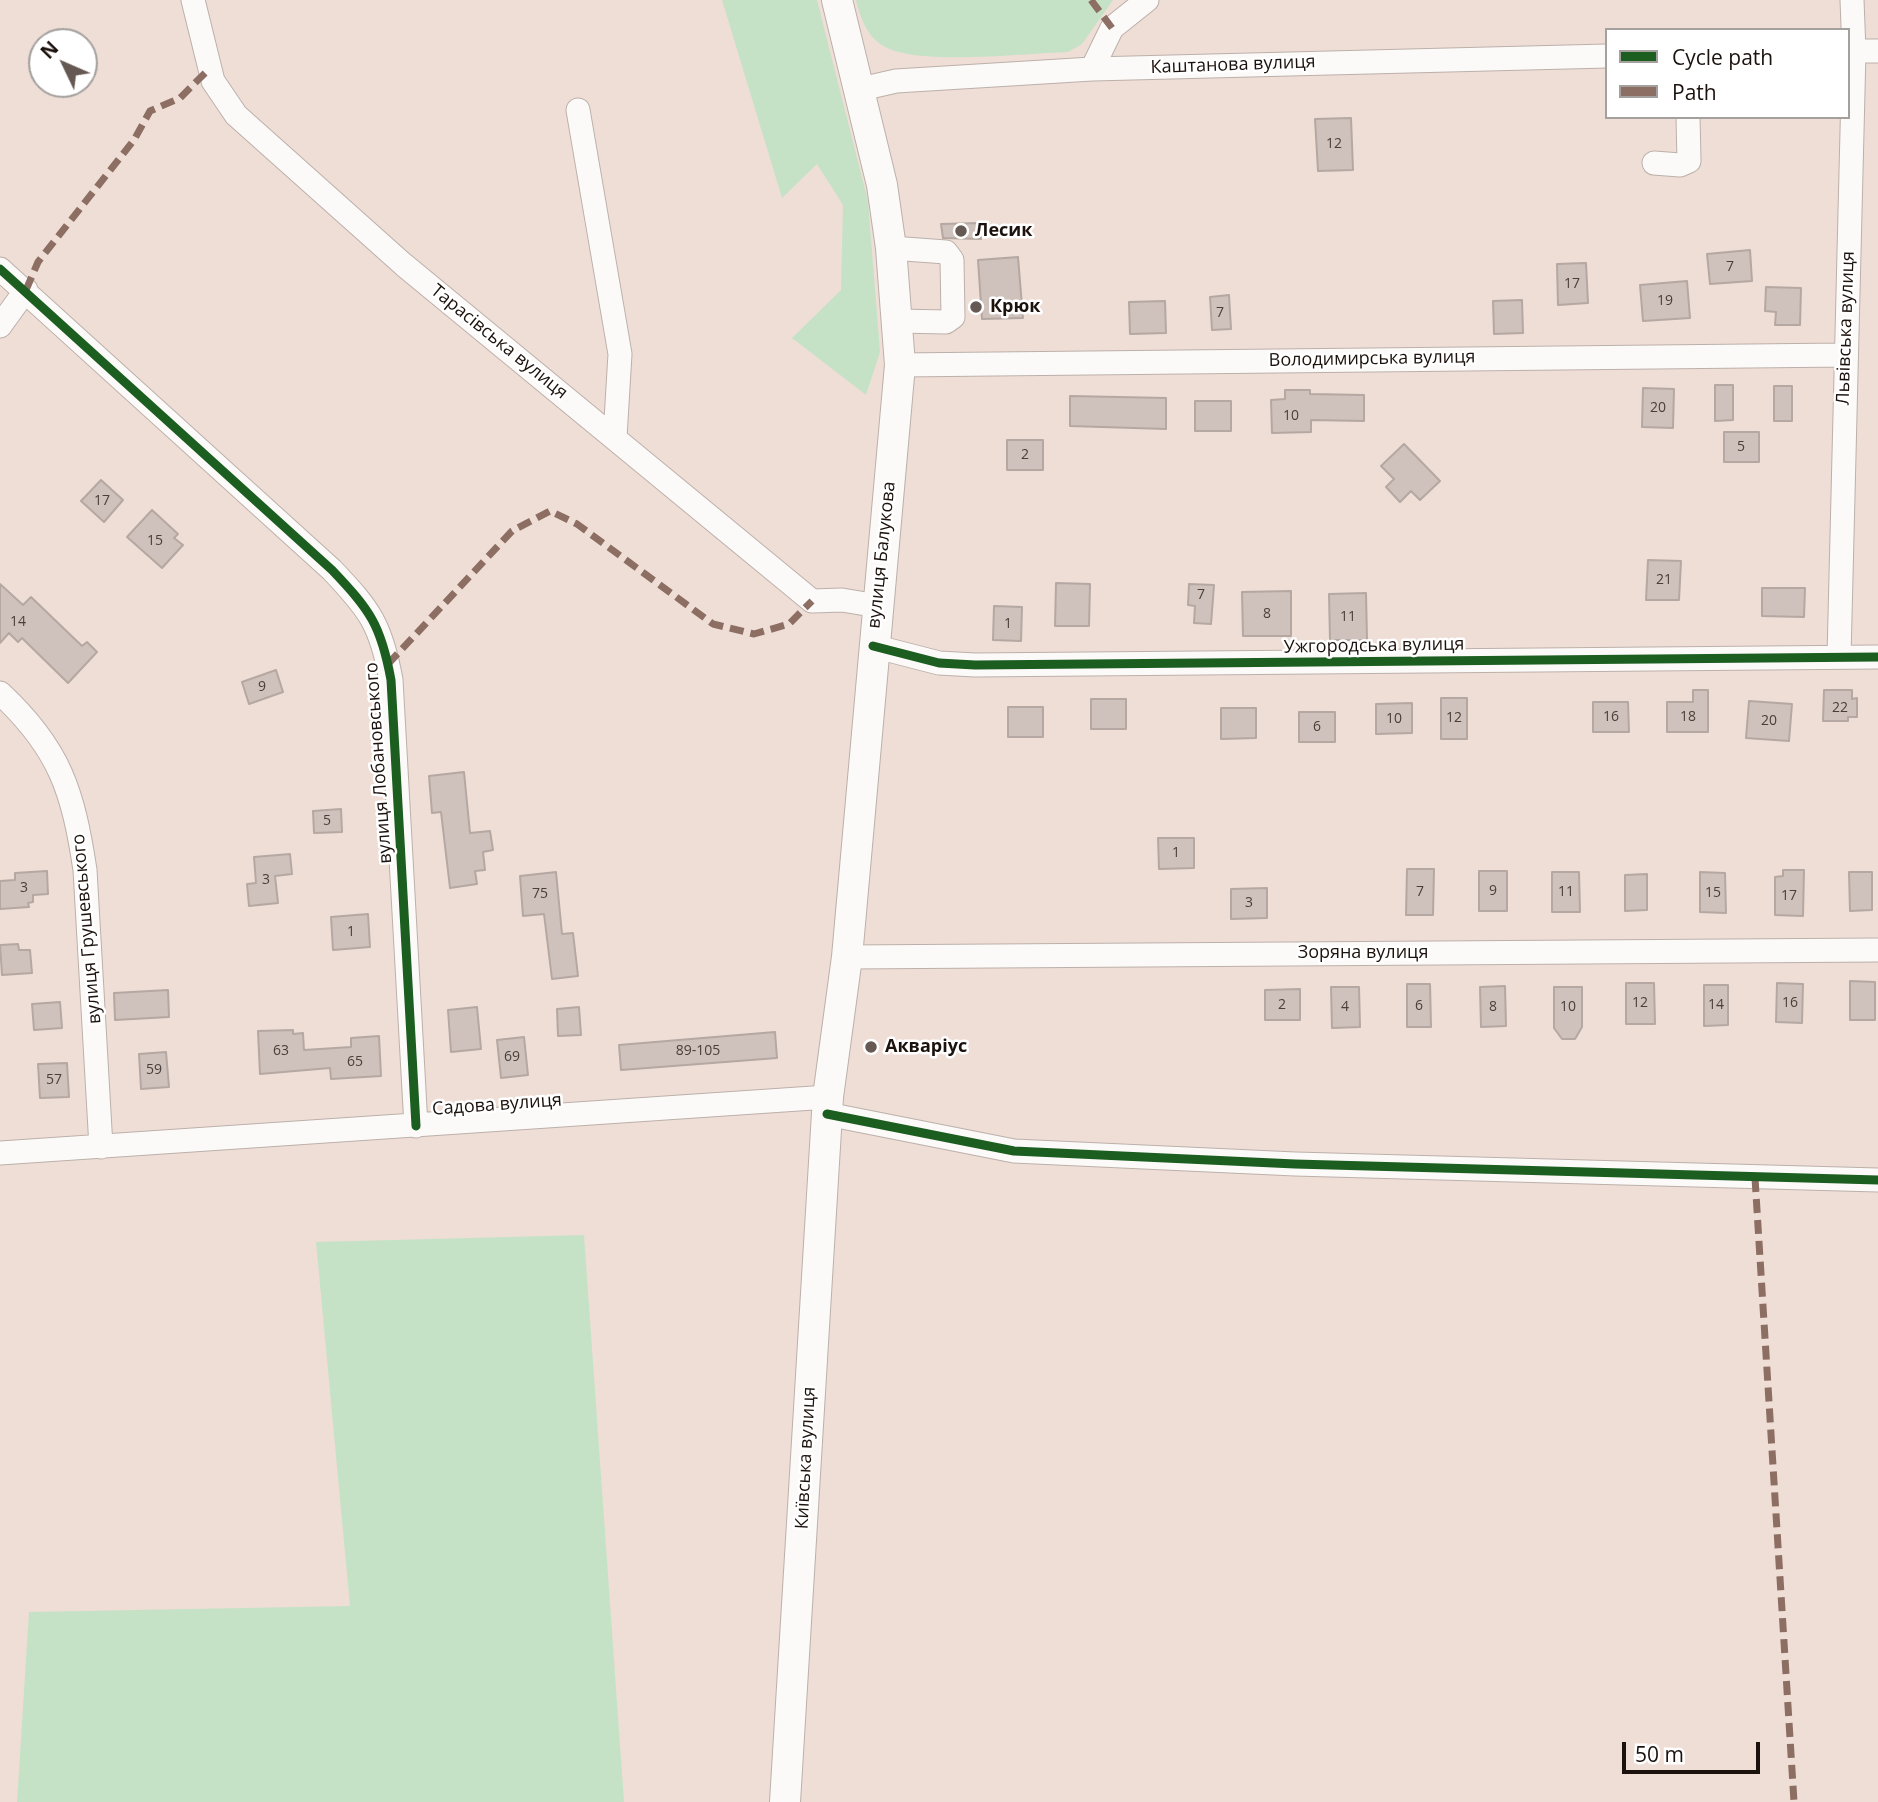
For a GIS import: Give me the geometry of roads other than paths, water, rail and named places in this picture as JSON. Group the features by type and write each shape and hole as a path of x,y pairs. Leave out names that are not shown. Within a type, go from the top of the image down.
{"main road":[{"name":"вулиця Балукова","path":"827,1106 847,957 900,365 891,248 881,185 861,89 837,0"},
{"name":"Київська вулиця","path":"785,1802 827,1106"}],"street":[{"name":"Тарасівська вулиця","path":"193,0 213,81 236,115 404,265 812,601 842,600 878,606"},
{"path":"1092,69 1112,28 1147,0"},
{"name":"Львівська вулиця","path":"1850,94 1852,0"},
{"path":"1851,51 1878,51"},
{"name":"Каштанова вулиця","path":"861,89 896,81 1092,69 1605,56"},
{"path":"578,110 620,354 615,437"},
{"path":"1654,163 1680,165 1689,161 1688,119"},
{"name":"Львівська вулиця","path":"1839,657 1849,119"},
{"path":"891,248 946,252 952,260 953,317 946,321 897,321"},
{"name":"вулиця Лобановського","path":"0,269 332,570 374,619 385,645 391,680 416,1126"},
{"path":"0,326 26,290"},
{"name":"Володимирська вулиця","path":"900,365 1844,355"},
{"name":"Ужгородська вулиця","path":"873,646 939,663 975,666 1878,657"},
{"name":"вулиця Грушевського","path":"0,693 45,741 71,795 79,829 85,870 102,1147"},
{"name":"Зоряна вулиця","path":"847,957 1878,950"},
{"name":"Садова вулиця","path":"0,1153 416,1126 827,1106 1014,1151 1309,1165 1878,1180"}],"place":[{"name":"Лесик","path":"961,231"},
{"name":"Крюк","path":"976,307"},
{"name":"Акваріус","path":"871,1047"}]}
